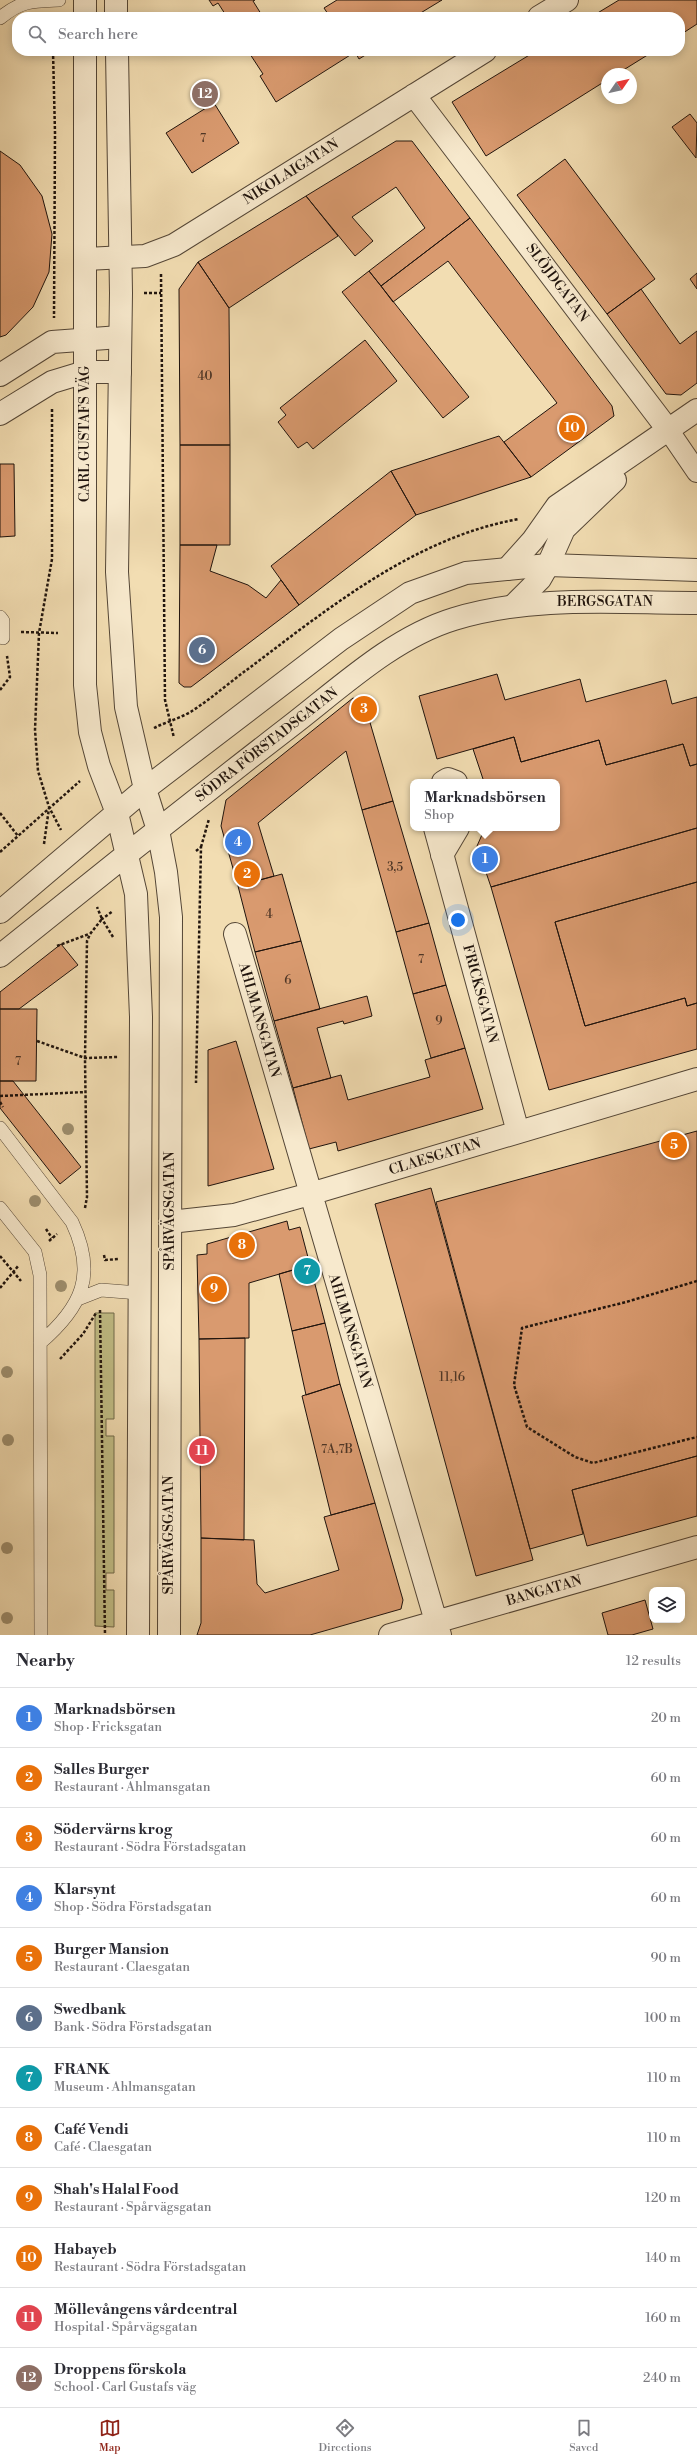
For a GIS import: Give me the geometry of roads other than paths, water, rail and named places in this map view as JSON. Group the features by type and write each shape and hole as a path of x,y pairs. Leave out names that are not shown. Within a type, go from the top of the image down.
{"street":[{"path":"85,0 85,12"},
{"path":"116,0 116,12"},
{"path":"548,12 567,0"},
{"name":"CARL GUSTAFS VÄG","path":"85,56 85,685 90,732 99,766 117,813"},
{"path":"117,56 120,372 117,572 126,707 145,789"},
{"name":"NIKOLAIGATAN","path":"86,258 145,256 174,245 477,56"},
{"name":"SLÖJDGATAN","path":"414,95 669,431 697,472"},
{"path":"0,375 52,342 120,336"},
{"path":"0,414 52,382 85,372 120,372"},
{"path":"507,569 533,540 544,522 557,506 669,431 697,410"},
{"path":"514,605 540,579 568,524 669,431"},
{"path":"0,912 145,789 341,639 410,594 466,573 548,565 697,570"},
{"name":"BERGSGATAN","path":"514,605 564,601 697,602"},
{"name":"SÖDRA FÖRSTADSGATAN","path":"0,956 127,854 402,641 452,620 514,605"},
{"name":"SPÅRVÄGSGATAN","path":"145,789 158,830 166,872 170,917 169,1635"},
{"path":"117,813 136,894 141,1017 138,1635"},
{"name":"FRICKSGATAN","path":"436,831 518,1132"},
{"path":"442,855 456,831"},
{"name":"AHLMANSGATAN","path":"235,934 310,1194 439,1628"},
{"name":"CLAESGATAN","path":"170,1222 234,1214 310,1194 697,1079"},
{"name":"BANGATAN","path":"390,1635 439,1628 697,1547"}],"lane":[{"path":"6,9 30,1 59,0"},
{"path":"0,617 3,621 4,638"},
{"path":"0,1128 72,1222 80,1239 85,1258 84,1279 78,1299 68,1317 40,1343"},
{"path":"0,1208 35,1252 40,1275 41,1635"},
{"path":"78,1299 101,1290 139,1293"}],"place":[{"name":"Droppens förskola","path":"205,94"},
{"name":"Habayeb","path":"572,428"},
{"name":"Swedbank","path":"202,650"},
{"name":"Södervärns krog","path":"364,709"},
{"name":"Klarsynt","path":"238,842"},
{"name":"Marknadsbörsen","path":"485,859"},
{"name":"Salles Burger","path":"247,874"},
{"name":"Burger Mansion","path":"674,1145"},
{"name":"Café Vendi","path":"242,1245"},
{"name":"FRANK","path":"307,1271"},
{"name":"Shah's Halal Food","path":"214,1289"},
{"name":"Möllevångens vårdcentral","path":"202,1451"}]}
